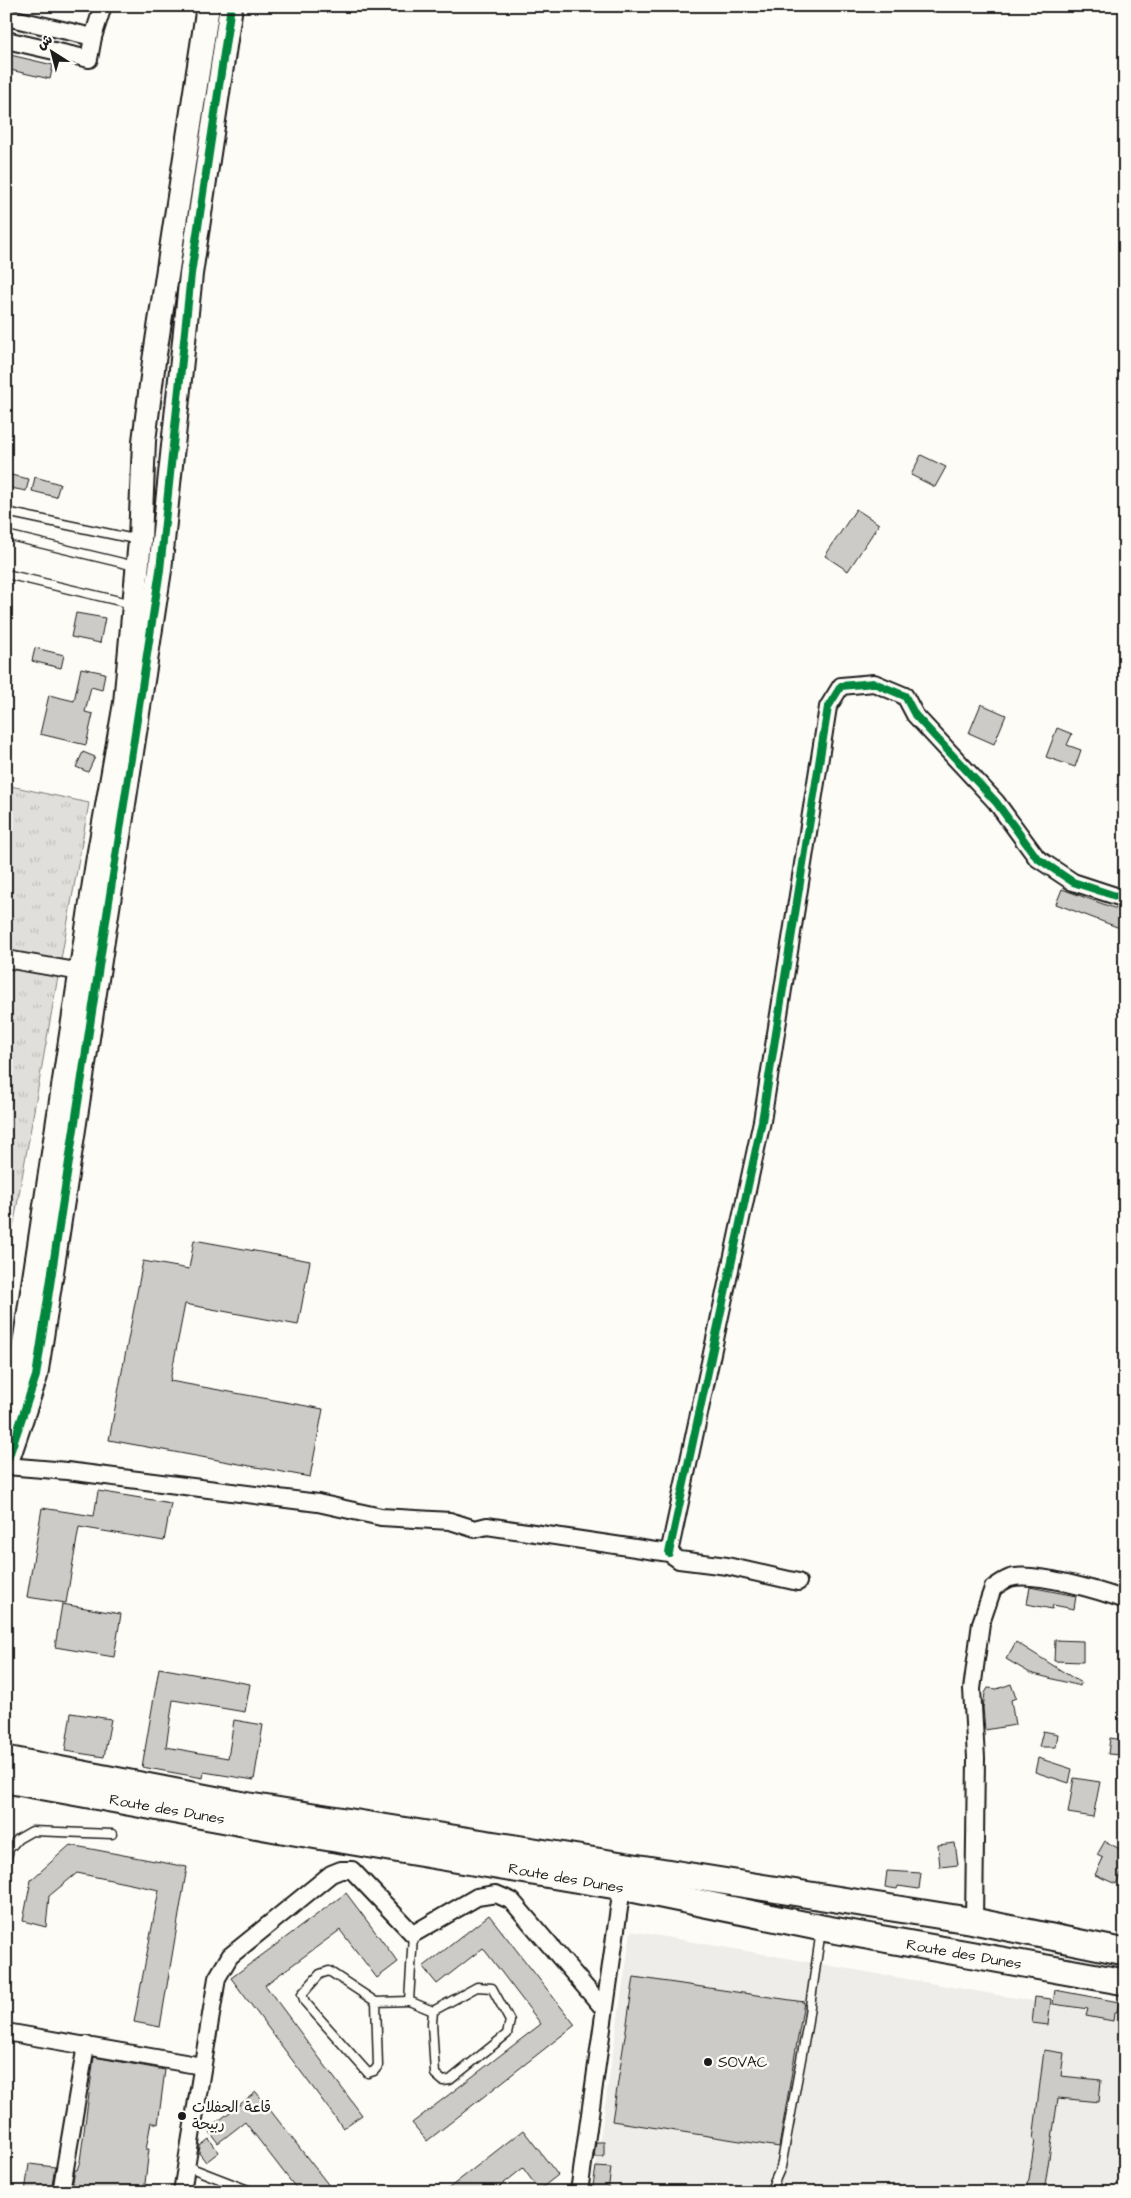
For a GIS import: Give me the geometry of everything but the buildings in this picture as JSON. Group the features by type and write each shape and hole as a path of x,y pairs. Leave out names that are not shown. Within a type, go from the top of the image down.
{"main road":[{"name":"Route des Dunes","path":"6,1759 244,1804 974,1921 1125,1952"},
{"name":"Route des Dunes","path":"6,1780 276,1829 622,1887 822,1928 1125,1982"}],"street":[{"path":"6,40 89,59 93,37 103,6"},
{"path":"6,1411 21,1364 81,972 125,703 134,604 149,568 140,540 144,441 208,6"},
{"path":"231,6 149,568 36,1376 6,1466 67,1471 318,1503 380,1517 450,1522 475,1529 486,1526 495,1527 669,1553 679,1560 727,1566 798,1582"},
{"path":"6,18 93,37"},
{"path":"669,1553 762,1121 828,707 841,686 874,683 905,696 915,715 996,802 1037,858 1072,882 1125,899"},
{"path":"6,959 81,972"},
{"path":"974,1921 976,1758 972,1689 981,1623 993,1588 1011,1578 1041,1578 1096,1589 1125,1600"},
{"path":"182,2192 217,1978 230,1956 332,1874 341,1870 352,1870 413,1934 477,1897 496,1894 512,1901 604,2009"},
{"path":"578,2192 622,1887"},
{"path":"6,2032 202,2066"},
{"path":"61,2192 86,2045"}],"lane":[{"path":"6,512 140,540"},
{"path":"6,536 149,568"},
{"path":"6,574 134,604"},
{"path":"6,1862 9,1849 18,1839 32,1831 112,1834"},
{"path":"770,2192 781,2167 807,2027 822,1928"},
{"path":"409,2001 413,1934"},
{"path":"376,2002 378,2066 374,2071 368,2073 305,2002 302,1994 320,1974 329,1971 376,2002 409,2001 434,2011"},
{"path":"477,1987 492,1988 510,2021 509,2027 507,2034 450,2080 443,2081 435,2074 432,2023 434,2011 477,1987"},
{"path":"186,2166 253,2192"}],"shaded area":[{"path":"631,1931 1125,2017 1125,2192 592,2192"}],"green space":[{"path":"6,785 89,803 6,1267"}],"cycle path":[{"path":"6,1465 36,1376 160,570 191,274 231,6"},
{"path":"669,1553 762,1121 828,707 841,686 874,683 905,696 915,715 996,802 1037,858 1073,882 1125,899"}],"place":[{"name":"SOVAC","path":"708,2062"},
{"name":"قاعة الحفلات ربيحة","path":"182,2116"}]}
